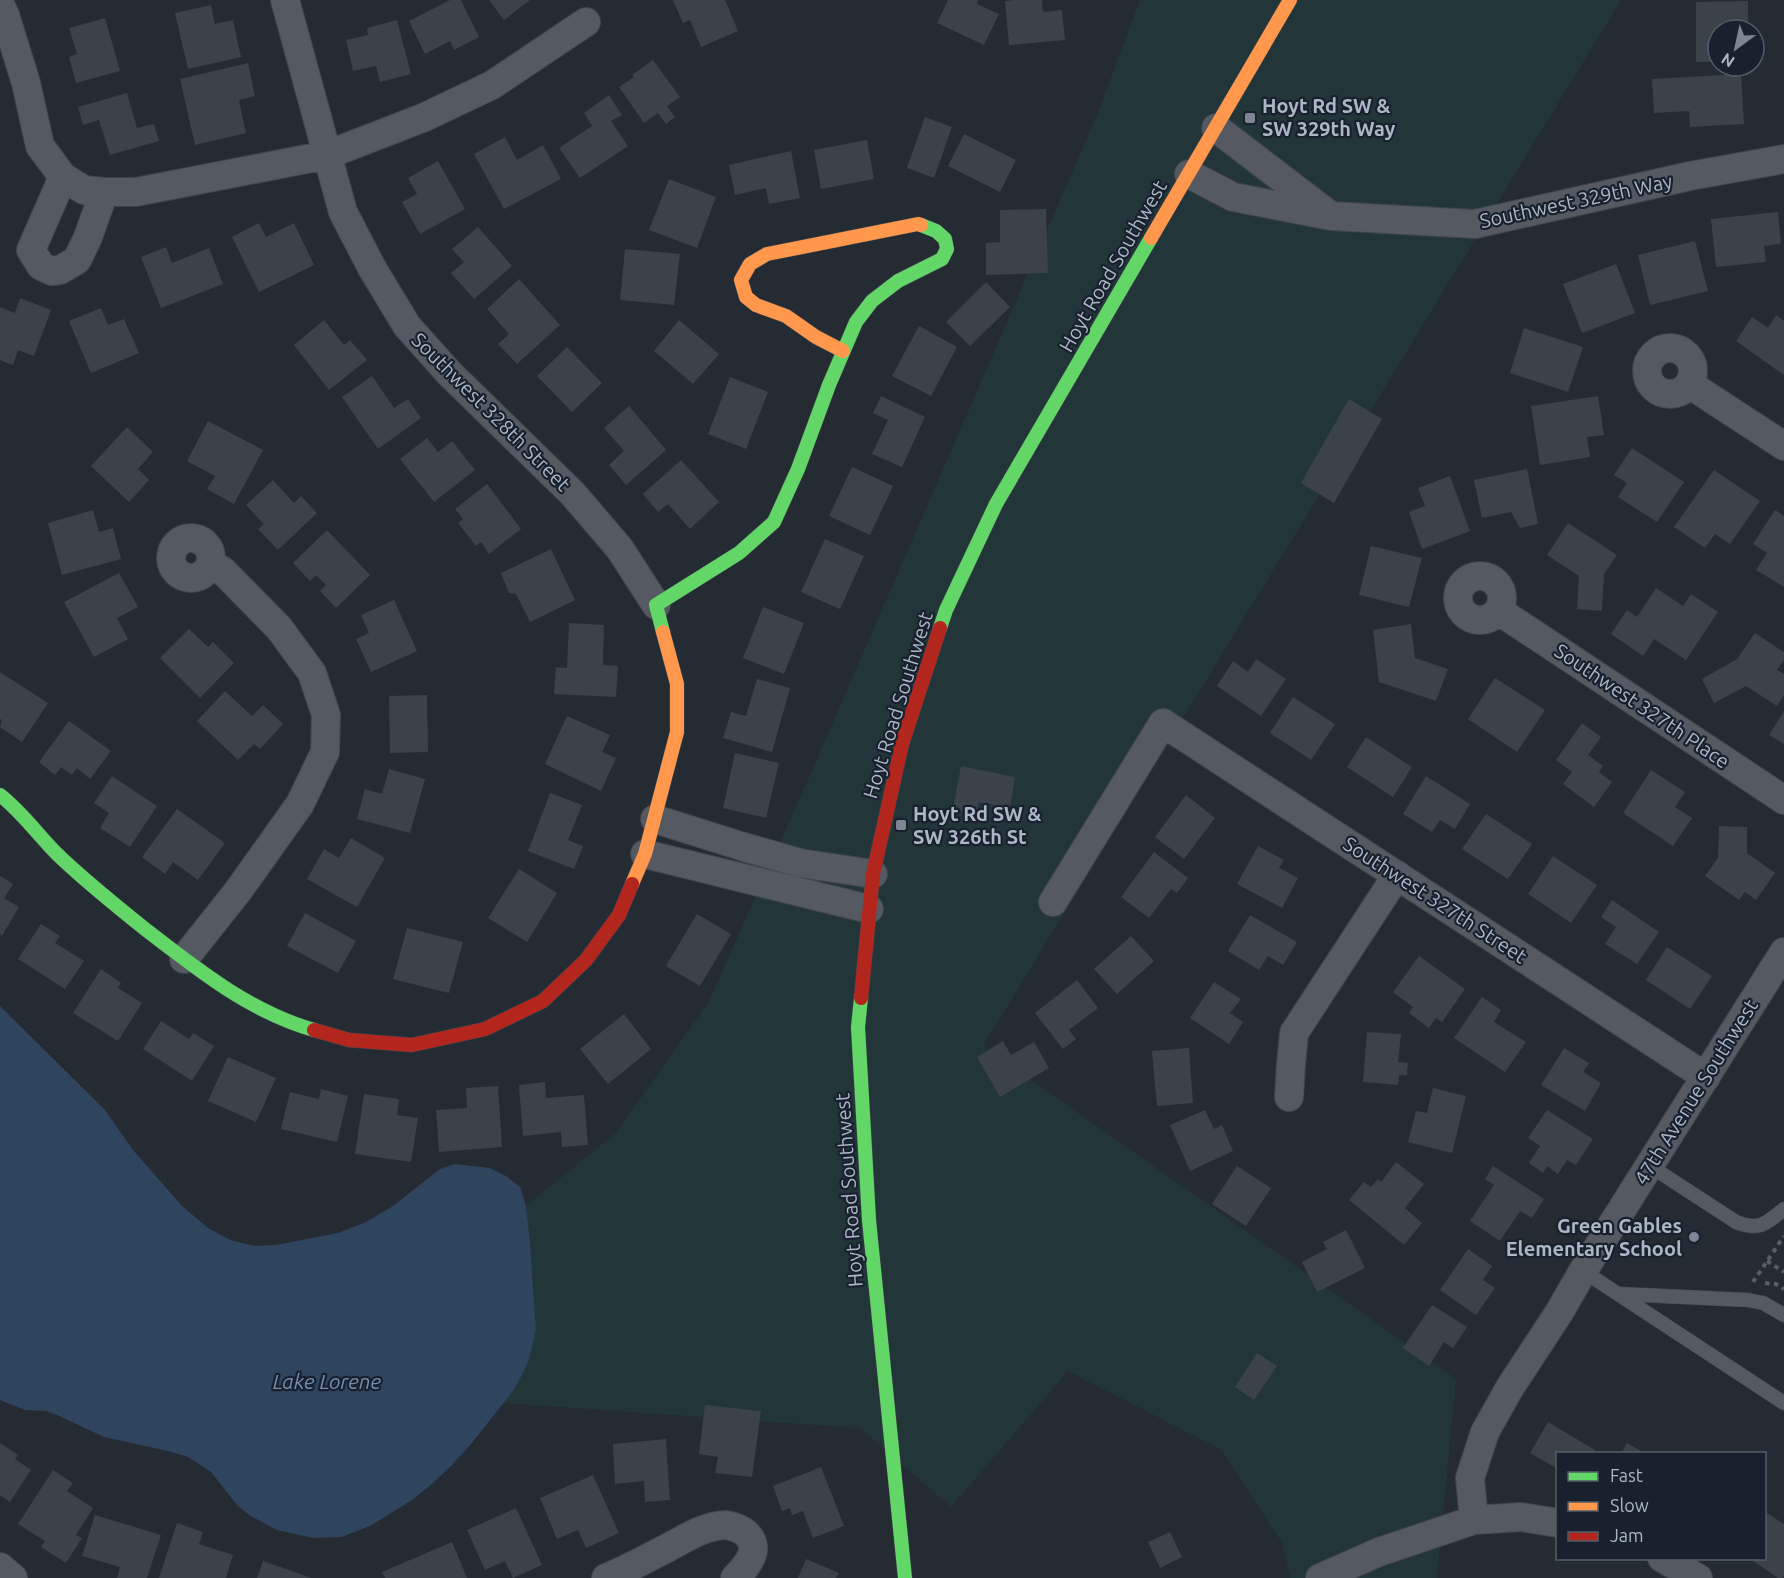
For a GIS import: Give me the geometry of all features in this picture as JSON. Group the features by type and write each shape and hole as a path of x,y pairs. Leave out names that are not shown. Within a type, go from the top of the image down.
{"street":[{"name":"Southwest 328th Street","path":"285,0 343,212 372,268 407,326 449,373 573,494 620,549 656,605"},
{"name":"Hoyt Road Southwest","path":"905,1578 869,1220 858,1027 873,874 902,744 946,610 996,504 1290,0"},
{"path":"0,4 26,83 40,146 84,186 136,192 327,155 425,117 492,85 586,22"},
{"path":"1216,128 1331,216"},
{"name":"Southwest 329th Way","path":"1189,174 1233,197 1331,216 1476,224 1690,176 1784,159"},
{"path":"84,186 88,237 77,260 60,270 52,271 41,266 31,250 84,186"},
{"path":"0,795 14,806 57,854 108,899 184,959 225,989 293,1024 349,1040 412,1045 485,1029 543,1001 586,960 620,915 645,854 655,819 677,732 677,684 656,605 739,553 774,522 798,469 855,322 872,301 898,281 942,259 947,249 945,239 936,231 918,224 767,254 750,264 741,280 746,297 756,305 786,316 816,337 843,351"},
{"path":"1689,384 1784,446"},
{"path":"184,959 238,891 300,804 325,752 326,715 312,673 279,628 223,571 211,564"},
{"name":"Southwest 327th Place","path":"1499,611 1784,800"},
{"name":"Southwest 327th Street","path":"1053,902 1163,723 1706,1077"},
{"path":"655,819 800,862 873,874"},
{"path":"645,854 869,909"},
{"path":"1289,1097 1294,1033 1397,875"},
{"name":"47th Avenue Southwest","path":"1474,1520 1470,1478 1485,1432 1509,1389 1784,952"},
{"path":"1320,1578 1379,1551 1474,1520 1521,1516 1556,1523"},
{"path":"621,1576 695,1533 710,1527 725,1525 748,1534 753,1546 748,1563 735,1578"},
{"path":"1666,1560 1698,1578"},
{"path":"0,1567 13,1578"}],"lane":[{"path":"1650,1166 1736,1222 1746,1226 1756,1227 1767,1224 1784,1209"},
{"path":"1583,1271 1784,1403"},
{"path":"1618,1294 1748,1299 1763,1303 1784,1315"}],"path":[{"path":"1754,1282 1784,1236"},
{"path":"1767,1261 1784,1272"}],"green space":[{"path":"1140,0 1621,0 983,1046 1456,1379 1437,1578 1290,1578 1282,1543 1222,1450 1068,1371 951,1507 860,1428 503,1403 529,1360 534,1287 526,1206 616,1133 708,1003 811,773 1097,115"}],"water":[{"name":"Lake Lorene","path":"0,1006 105,1110 133,1150 182,1206 208,1228 230,1240 254,1246 276,1245 338,1233 366,1222 393,1206 440,1169 455,1164 490,1168 506,1176 520,1187 526,1206 536,1330 529,1360 513,1391 471,1444 432,1484 412,1500 370,1526 342,1537 313,1538 277,1530 249,1515 237,1505 211,1472 188,1457 104,1437 46,1411 25,1410 0,1400"}],"building":[{"path":"450,0 461,0 479,37 454,50 450,41 425,54 409,21"},
{"path":"489,0 530,0 504,20"},
{"path":"673,0 725,0 738,31 701,47 690,20 683,23"},
{"path":"948,0 978,0 977,4 999,14 984,45 937,23"},
{"path":"1042,0 1043,12 1062,10 1065,40 1009,45 1005,1"},
{"path":"1748,1 1748,18 1706,18 1706,62 1696,62 1696,2"},
{"path":"211,5 215,24 233,20 241,57 188,69 175,13"},
{"path":"105,18 120,71 76,83 69,57 77,54 69,28"},
{"path":"397,20 411,74 380,82 376,66 353,71 346,40 368,35 367,28"},
{"path":"653,60 680,97 667,106 675,117 666,124 658,113 644,123 619,87"},
{"path":"248,63 255,96 239,100 246,133 195,145 180,79"},
{"path":"1706,76 1706,78 1741,78 1744,124 1690,127 1689,111 1654,113 1652,79"},
{"path":"127,93 137,128 154,124 159,141 110,155 99,120 83,125 78,107"},
{"path":"609,95 622,115 611,121 628,146 580,178 559,148 592,126 584,113"},
{"path":"925,117 952,127 934,178 907,168"},
{"path":"964,134 1016,160 1000,192 948,166"},
{"path":"505,137 517,160 543,145 561,179 504,209 474,154"},
{"path":"867,140 874,179 821,189 814,150"},
{"path":"791,151 800,198 769,204 766,188 735,195 729,165"},
{"path":"438,161 465,209 420,234 402,202 417,194 408,178"},
{"path":"669,179 716,197 697,248 649,230"},
{"path":"1046,209 1048,273 986,275 986,243 1000,242 1000,210"},
{"path":"1778,212 1781,244 1764,246 1766,262 1716,267 1711,219"},
{"path":"259,223 266,237 294,223 314,265 259,292 232,237"},
{"path":"478,227 512,266 474,299 451,273 464,262 452,249"},
{"path":"1695,241 1708,291 1650,305 1638,255"},
{"path":"166,247 172,263 209,248 223,284 161,308 141,257"},
{"path":"625,249 680,254 674,305 620,300"},
{"path":"1616,264 1635,313 1582,333 1563,284"},
{"path":"519,279 560,325 517,364 498,344 509,334 487,309"},
{"path":"986,282 1010,307 970,346 946,322"},
{"path":"20,298 51,310 34,356 18,350 13,365 0,360 0,307 15,313"},
{"path":"101,308 108,325 124,319 139,353 91,373 69,321"},
{"path":"1776,315 1784,321 1784,375 1736,341 1752,317 1768,328"},
{"path":"324,320 344,345 350,340 367,360 329,390 294,345"},
{"path":"679,320 719,354 693,384 654,351"},
{"path":"919,326 957,347 931,396 892,376"},
{"path":"1524,328 1583,347 1568,392 1510,373"},
{"path":"567,347 602,383 572,412 537,376"},
{"path":"372,376 394,408 408,399 421,418 378,449 342,397"},
{"path":"730,377 768,392 746,449 708,434"},
{"path":"881,396 925,417 902,467 872,454 888,420 873,413"},
{"path":"1598,396 1604,435 1587,437 1590,457 1540,465 1531,406"},
{"path":"1349,399 1382,419 1334,503 1301,483"},
{"path":"629,406 666,450 626,485 609,465 624,451 604,428"},
{"path":"208,421 263,450 234,504 207,489 215,476 187,461"},
{"path":"127,427 153,452 138,469 149,480 129,502 91,466"},
{"path":"427,438 438,452 452,441 475,470 434,502 400,459"},
{"path":"1632,448 1684,482 1657,522 1618,497 1627,483 1614,475"},
{"path":"681,460 719,502 690,529 668,504 658,512 643,494"},
{"path":"852,467 893,486 870,535 829,516"},
{"path":"1527,469 1538,524 1520,528 1511,512 1482,518 1474,480"},
{"path":"1714,470 1760,501 1730,544 1715,534 1705,548 1674,527"},
{"path":"1450,476 1470,531 1422,549 1409,512 1425,506 1418,488"},
{"path":"273,480 294,503 301,496 317,513 278,550 258,529 264,524 246,505"},
{"path":"487,484 521,529 489,554 481,542 476,546 458,523 463,519 455,509"},
{"path":"93,510 99,532 113,528 121,559 62,575 48,523"},
{"path":"1775,510 1784,516 1784,587 1756,570 1767,553 1753,544"},
{"path":"1568,523 1617,555 1604,574 1602,611 1577,609 1579,576 1547,555"},
{"path":"327,530 370,575 336,608 320,591 326,585 316,575 310,581 293,563"},
{"path":"825,539 864,556 840,609 801,592"},
{"path":"1371,546 1422,558 1409,607 1359,595"},
{"path":"551,549 575,600 530,622 516,594 509,593 501,573"},
{"path":"119,573 138,607 117,618 128,639 94,657 64,602"},
{"path":"1656,588 1683,606 1691,594 1718,612 1686,660 1654,639 1643,656 1611,634 1627,610 1637,617"},
{"path":"394,600 417,651 371,672 356,639 369,633 361,615"},
{"path":"763,607 804,623 784,674 743,658"},
{"path":"569,623 604,625 603,665 618,666 616,697 554,694 556,667 567,668"},
{"path":"1411,624 1415,658 1448,669 1436,701 1379,682 1373,630"},
{"path":"189,629 208,647 213,642 234,663 200,698 160,658"},
{"path":"1755,633 1784,652 1784,660 1777,670 1784,674 1784,695 1777,706 1746,686 1714,703 1702,679 1737,659"},
{"path":"1256,659 1286,679 1261,716 1217,686 1233,661 1248,672"},
{"path":"0,672 48,703 22,742 0,727 2,720 0,719"},
{"path":"1495,678 1545,710 1517,752 1468,719"},
{"path":"757,679 790,688 772,752 723,738 731,712 746,716"},
{"path":"225,691 252,716 263,705 283,724 260,749 254,744 238,760 197,721"},
{"path":"427,695 428,752 390,753 389,696"},
{"path":"1293,697 1335,724 1311,760 1270,733"},
{"path":"1784,711 1784,744 1769,735"},
{"path":"567,716 610,735 602,752 616,758 601,791 545,764"},
{"path":"69,721 111,751 90,779 77,768 72,775 61,767 55,775 39,762"},
{"path":"1582,723 1601,737 1588,755 1603,766 1599,772 1612,782 1594,807 1563,784 1572,772 1556,760"},
{"path":"1366,737 1412,767 1393,797 1347,767"},
{"path":"735,753 779,763 766,818 723,808"},
{"path":"961,766 1015,777 1010,808 979,802 976,814 953,809"},
{"path":"389,769 425,779 410,833 357,819 365,789 382,794"},
{"path":"1651,770 1685,792 1675,807 1692,818 1673,846 1623,813"},
{"path":"112,776 157,806 130,847 100,828 109,813 94,803"},
{"path":"1426,776 1470,804 1455,829 1440,820 1432,832 1403,814"},
{"path":"550,793 582,805 568,840 583,846 574,869 528,851"},
{"path":"1186,795 1215,818 1184,859 1155,837"},
{"path":"177,809 225,843 198,880 173,862 165,874 142,857"},
{"path":"1486,814 1532,844 1508,879 1462,849"},
{"path":"1719,826 1747,827 1747,853 1775,873 1756,900 1745,892 1739,900 1705,876 1718,858"},
{"path":"351,838 385,858 357,907 307,879 324,849 339,858"},
{"path":"1258,846 1284,860 1279,868 1298,878 1282,908 1237,884"},
{"path":"1154,852 1188,878 1177,893 1171,889 1149,918 1121,897"},
{"path":"1553,856 1597,885 1571,923 1528,894"},
{"path":"519,869 557,893 527,942 488,918"},
{"path":"0,876 13,884 4,898 19,907 2,936 0,934"},
{"path":"1612,900 1659,932 1637,964 1605,944 1616,927 1601,917"},
{"path":"305,913 356,941 338,973 287,946"},
{"path":"697,914 731,934 700,986 666,966"},
{"path":"1250,915 1297,942 1283,965 1268,956 1259,970 1228,951"},
{"path":"41,924 60,936 55,943 84,961 65,989 18,959"},
{"path":"407,928 463,942 449,993 393,979"},
{"path":"1131,936 1154,961 1117,994 1094,969"},
{"path":"1667,947 1712,976 1690,1009 1646,980"},
{"path":"1419,956 1465,989 1442,1022 1436,1018 1429,1028 1409,1013 1413,1007 1393,992"},
{"path":"101,969 121,983 118,988 142,1003 118,1041 73,1013"},
{"path":"1077,980 1098,1008 1069,1030 1076,1039 1063,1049 1035,1013"},
{"path":"1214,982 1241,999 1230,1013 1243,1022 1229,1044 1190,1018"},
{"path":"1482,997 1501,1010 1494,1022 1526,1042 1505,1072 1454,1038"},
{"path":"624,1014 651,1049 608,1084 580,1049"},
{"path":"161,1021 189,1039 193,1033 214,1046 192,1081 143,1049"},
{"path":"1367,1032 1401,1034 1398,1062 1408,1063 1407,1075 1399,1075 1398,1085 1363,1082"},
{"path":"1003,1041 1011,1055 1034,1042 1049,1068 1000,1097 977,1057"},
{"path":"1189,1048 1193,1103 1157,1106 1152,1051"},
{"path":"1564,1048 1589,1063 1583,1072 1601,1083 1585,1111 1541,1085"},
{"path":"228,1057 276,1078 256,1122 208,1101"},
{"path":"545,1082 546,1098 584,1095 588,1145 562,1147 561,1132 523,1136 519,1085"},
{"path":"498,1086 502,1147 439,1152 436,1110 467,1108 466,1088"},
{"path":"1433,1088 1466,1096 1452,1153 1408,1142 1416,1111 1427,1113"},
{"path":"321,1089 348,1096 337,1142 281,1129 290,1092 319,1099"},
{"path":"364,1094 399,1099 397,1115 418,1118 411,1162 355,1154"},
{"path":"1205,1110 1214,1129 1222,1125 1233,1151 1190,1171 1170,1125"},
{"path":"1547,1110 1593,1139 1576,1165 1567,1160 1558,1174 1547,1166 1543,1173 1529,1163 1540,1146 1528,1138"},
{"path":"1396,1162 1424,1184 1405,1208 1422,1223 1404,1245 1349,1200 1364,1182 1371,1187 1378,1179 1381,1182"},
{"path":"1237,1166 1271,1188 1246,1226 1212,1204"},
{"path":"1493,1166 1544,1199 1532,1218 1520,1211 1500,1241 1470,1221 1494,1185 1485,1179"},
{"path":"1346,1230 1365,1268 1317,1292 1302,1262 1327,1249 1323,1242"},
{"path":"1468,1249 1492,1266 1483,1280 1495,1288 1476,1315 1440,1290"},
{"path":"1432,1305 1467,1327 1453,1348 1444,1342 1429,1366 1403,1348"},
{"path":"1257,1353 1277,1366 1254,1400 1235,1387"},
{"path":"705,1405 761,1411 752,1477 715,1473 718,1457 699,1454"},
{"path":"1548,1422 1595,1450 1594,1452 1556,1452 1556,1468 1530,1453"},
{"path":"666,1439 670,1500 645,1502 644,1481 615,1484 613,1444"},
{"path":"0,1443 18,1455 15,1459 31,1470 10,1502 0,1495"},
{"path":"1627,1443 1643,1452 1622,1452"},
{"path":"821,1467 844,1526 813,1538 803,1511 792,1515 790,1508 782,1511 773,1486"},
{"path":"53,1470 73,1483 67,1491 93,1508 76,1535 82,1538 66,1563 41,1547 45,1541 18,1524"},
{"path":"593,1475 619,1533 586,1548 578,1530 557,1539 540,1498"},
{"path":"516,1508 542,1565 513,1578 505,1561 485,1570 467,1530"},
{"path":"1766,1512 1784,1524 1784,1576 1778,1578 1752,1560 1766,1560"},
{"path":"95,1515 161,1535 147,1578 117,1578 120,1567 82,1556"},
{"path":"177,1523 203,1532 199,1544 233,1555 226,1578 159,1578"},
{"path":"1170,1532 1182,1557 1160,1568 1148,1542"},
{"path":"452,1542 467,1578 385,1578 382,1572"},
{"path":"806,1559 839,1573 836,1578 798,1578"},
{"path":"263,1561 312,1578 257,1578"}],"traffic: fast":[{"path":"663,632 656,605 739,553 774,522 798,469 829,385 856,322 872,301 898,281 942,259 947,249 945,239 936,231 921,225"},
{"path":"940,628 946,610 996,504 1151,238"},
{"path":"0,795 78,874 184,959 246,1001 290,1022 314,1030"},
{"path":"861,998 858,1027 869,1220 905,1578"}],"traffic: slow":[{"path":"1151,238 1290,0"},
{"path":"843,351 816,337 786,316 756,305 746,297 741,280 750,264 767,254 921,225"},
{"path":"632,884 645,854 677,732 677,684 663,632"}],"traffic: jam":[{"path":"861,998 873,874 902,744 940,628"},
{"path":"314,1030 349,1040 412,1045 485,1029 543,1001 586,960 619,915 632,884"}],"place":[{"name":"Hoyt Rd SW & SW 329th Way","path":"1250,118"},
{"name":"Hoyt Rd SW & SW 326th St","path":"901,825"},
{"name":"Green Gables Elementary School","path":"1694,1237"}]}
